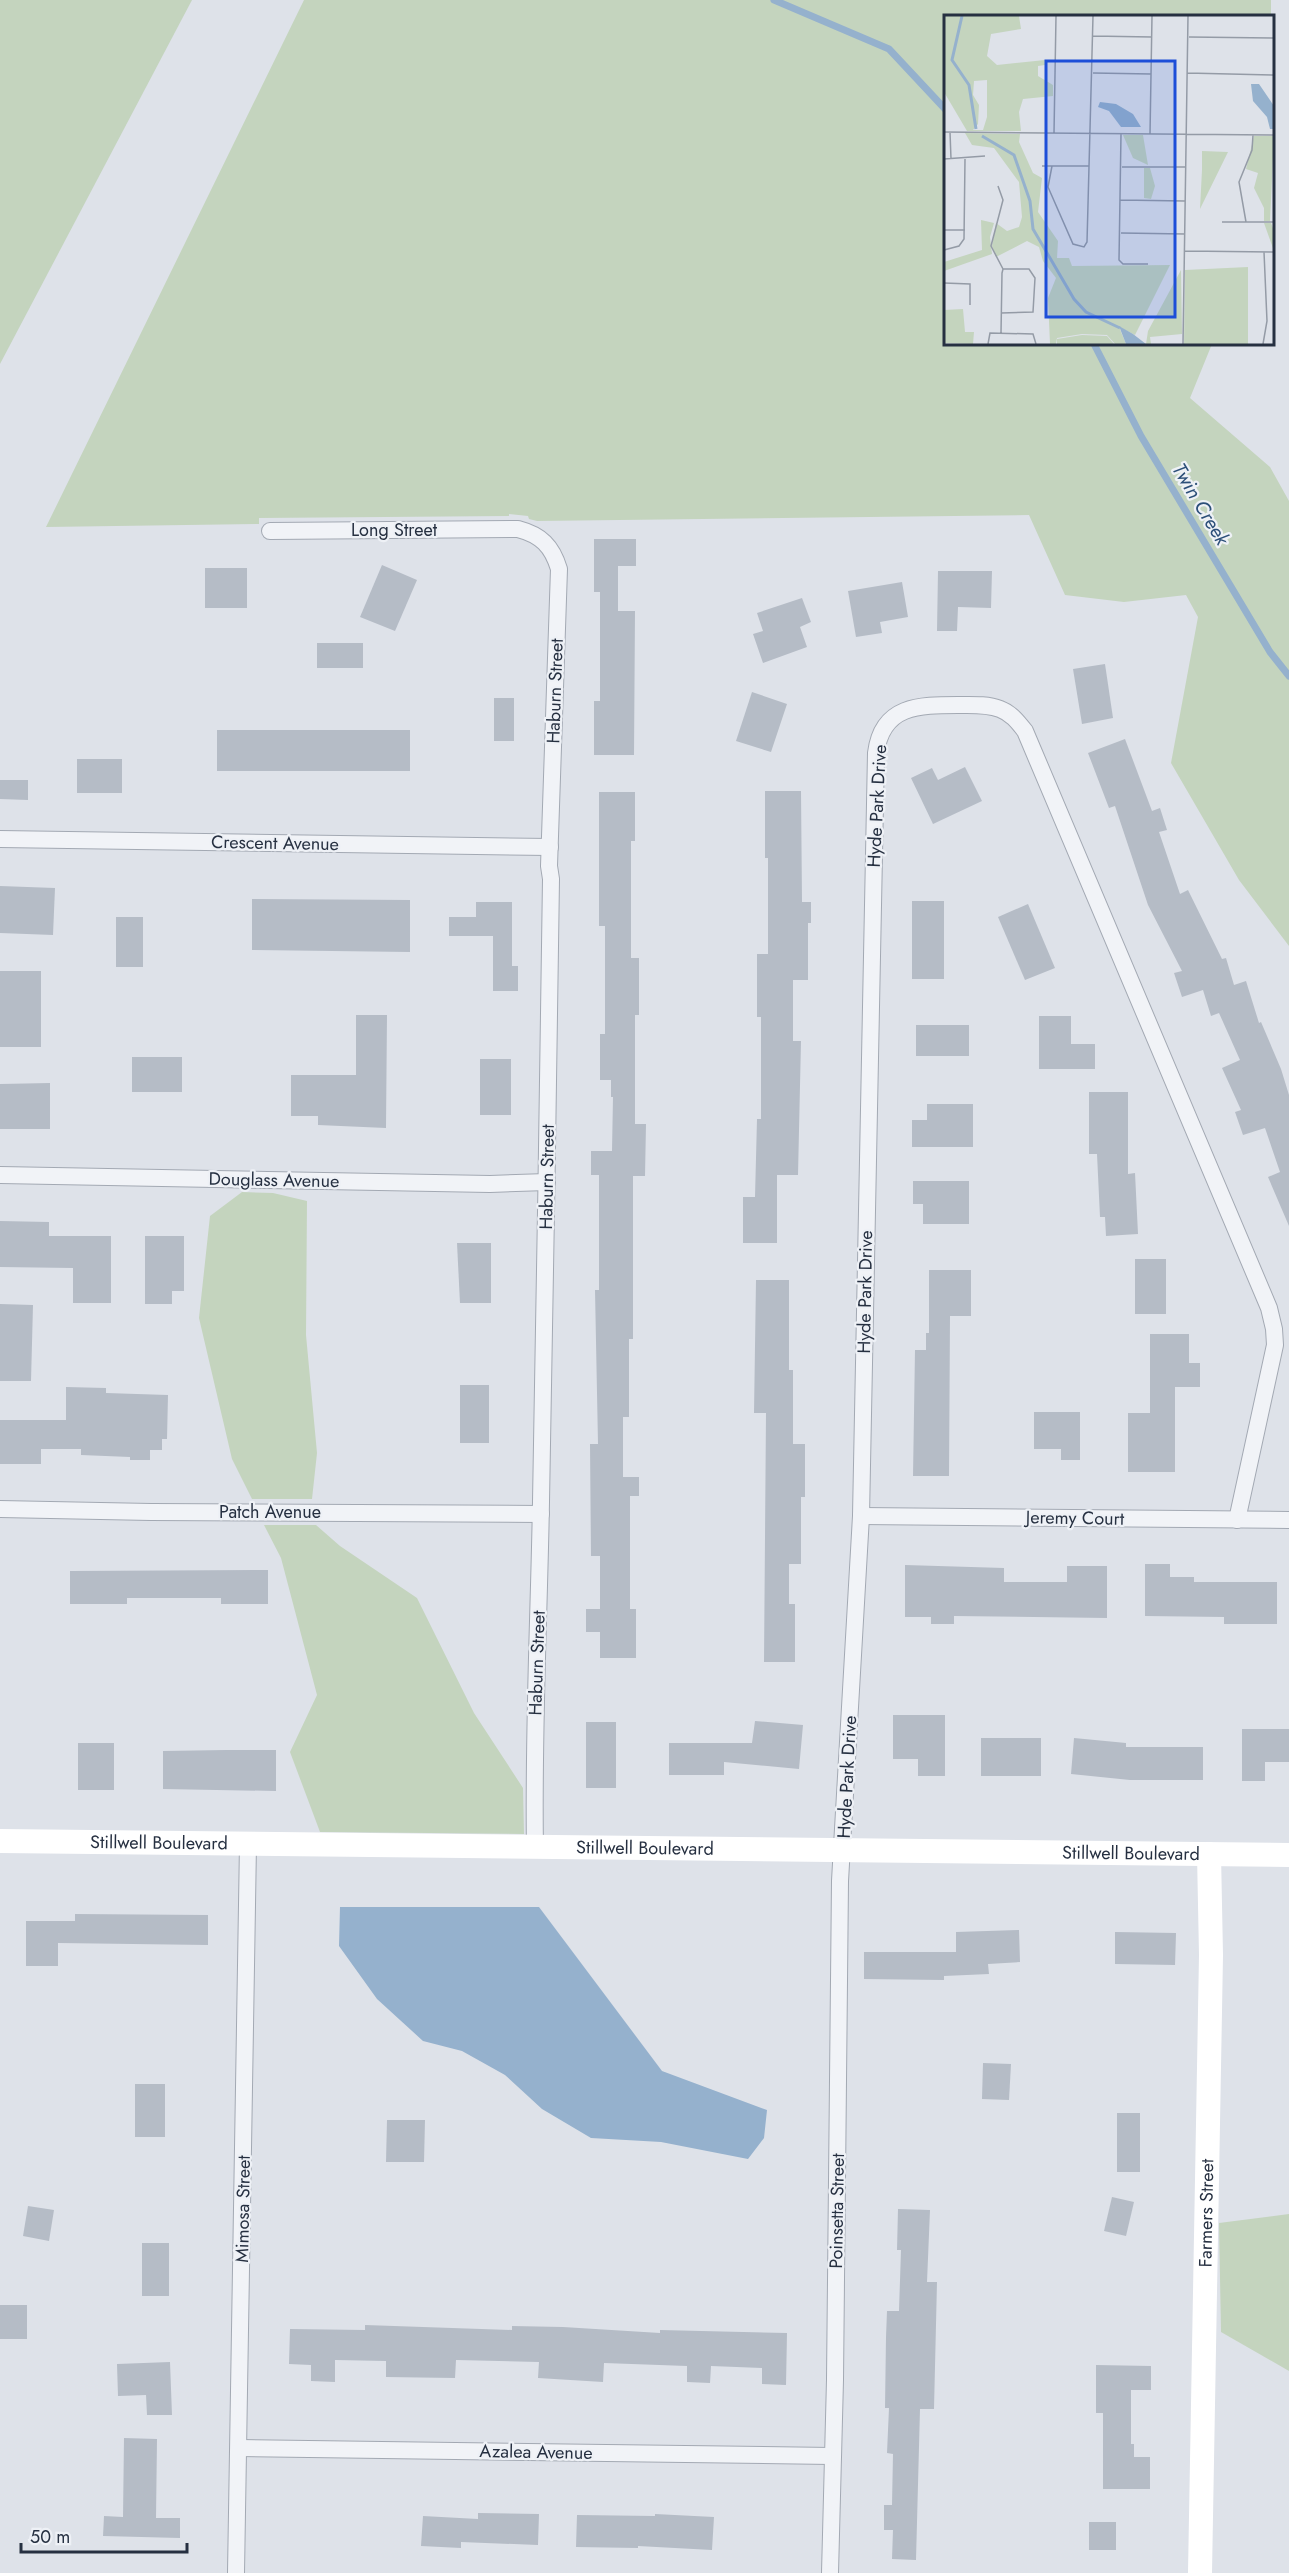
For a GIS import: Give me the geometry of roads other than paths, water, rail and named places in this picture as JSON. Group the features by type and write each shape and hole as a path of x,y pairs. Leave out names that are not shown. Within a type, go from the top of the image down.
{"street":[{"name":"Long Street","path":"270,531 518,529"},
{"name":"Haburn Street","path":"518,529 532,533 545,541 554,554 559,570 550,847 547,1182 534,1766 535,1847"},
{"name":"Hyde Park Drive","path":"843,1849 861,1516 876,753 884,727 896,715 909,708 920,705 977,705 1001,710 1014,718 1024,731 1269,1308 1275,1345 1237,1520"},
{"name":"Crescent Avenue","path":"0,839 550,847"},
{"name":"Douglass Avenue","path":"0,1175 478,1184 547,1182"},
{"name":"Patch Avenue","path":"0,1509 541,1514"},
{"name":"Jeremy Court","path":"861,1516 1289,1520"},
{"name":"Stillwell Boulevard","path":"0,1841 1289,1855"},
{"name":"Mimosa Street","path":"236,2573 248,1844"},
{"name":"Poinsetta Street","path":"830,2573 835,2380 840,1881 843,1849"},
{"name":"Farmers Street","path":"1200,2573 1211,1967 1209,1854"},
{"name":"Azalea Avenue","path":"239,2448 832,2456"}],"water":[{"path":"340,1907 539,1907 662,2071 767,2110 764,2138 748,2159 661,2142 591,2138 542,2109 505,2075 462,2051 423,2041 377,1999 339,1946"}],"waterway":[{"name":"Twin Creek","path":"774,0 889,49 944,108"},
{"name":"Twin Creek","path":"1095,345 1141,436 1270,652 1289,676"}]}
